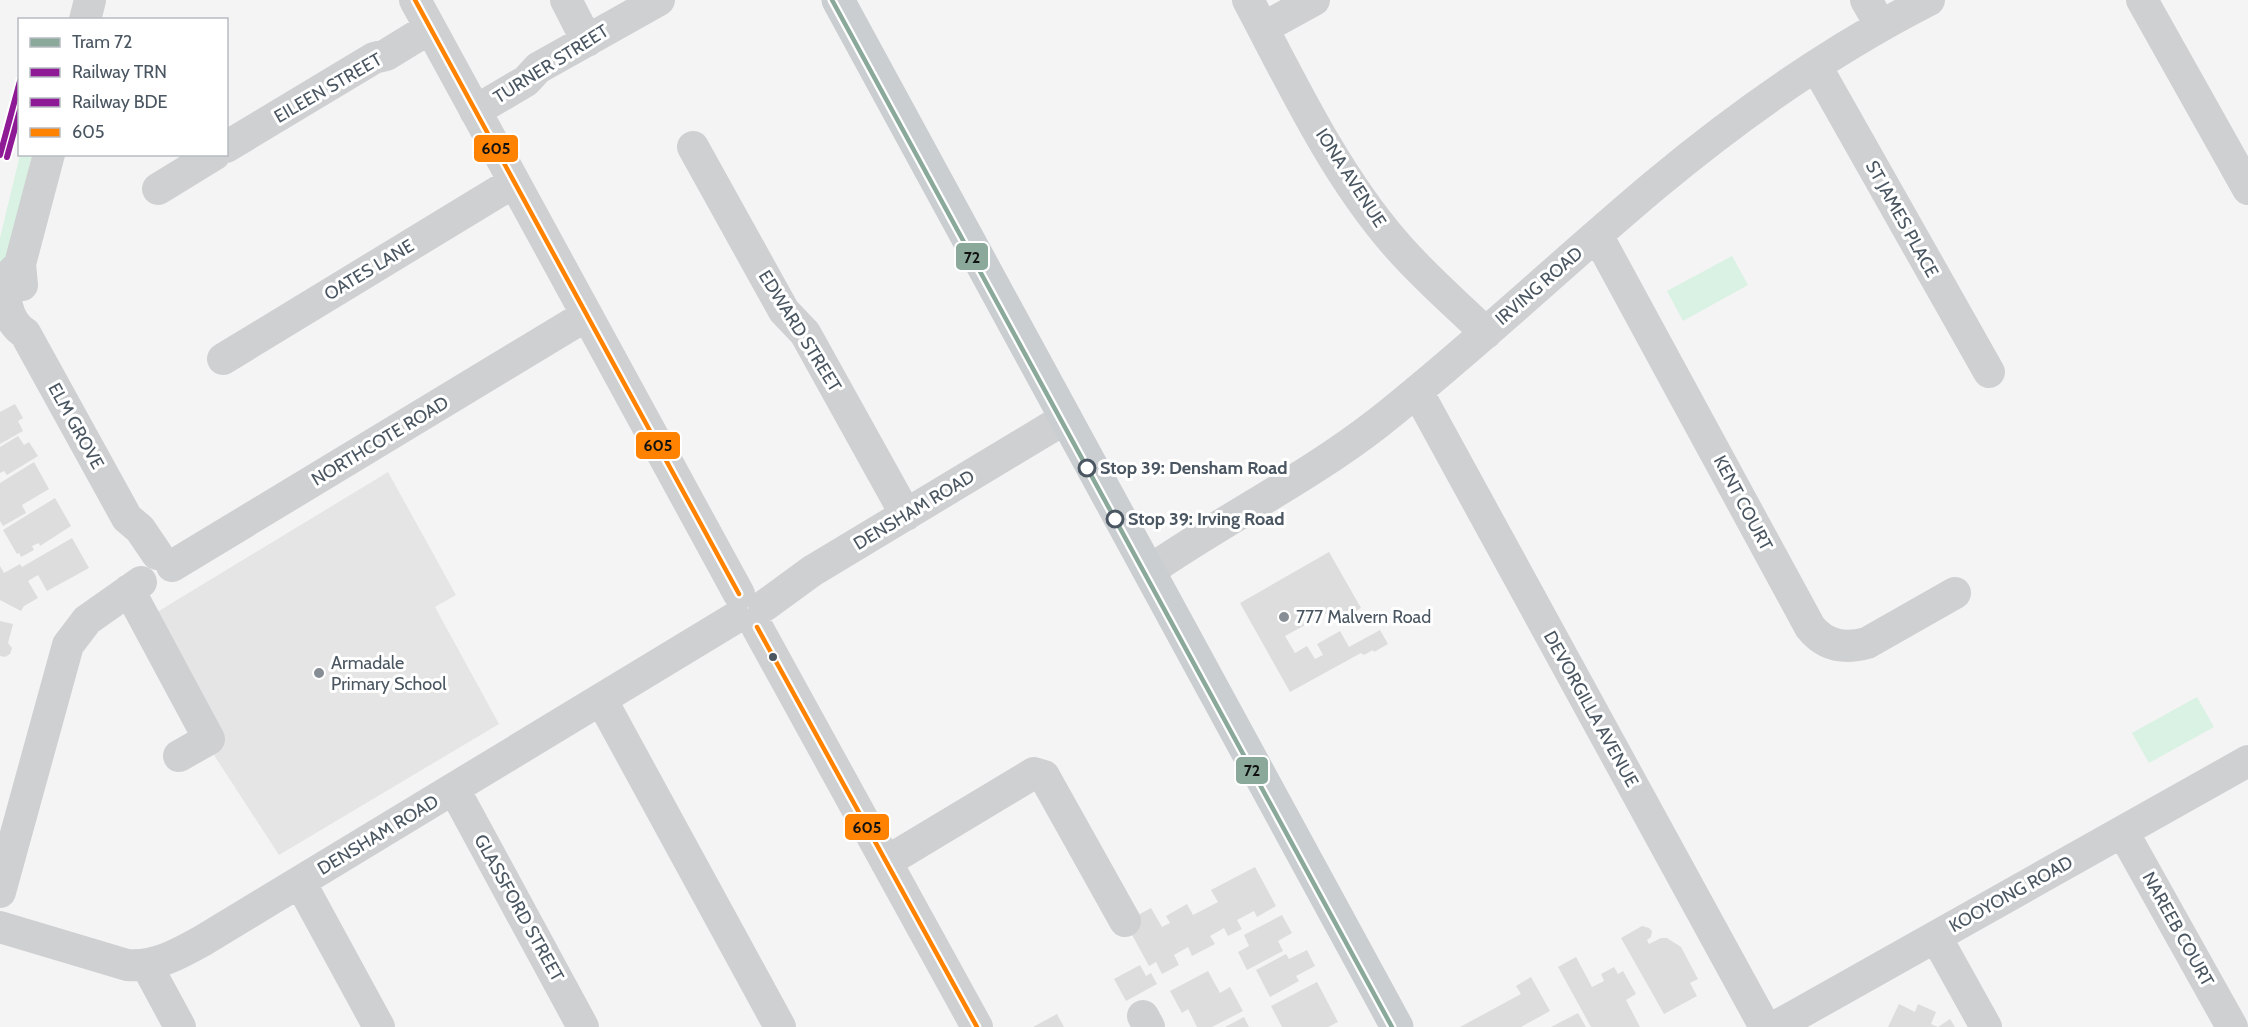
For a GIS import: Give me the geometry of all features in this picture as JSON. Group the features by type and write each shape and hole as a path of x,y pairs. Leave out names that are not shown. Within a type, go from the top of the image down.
{"main road":[{"path":"838,0 1397,1027"}],"street":[{"path":"86,18 90,0"},
{"path":"415,0 976,1027"},
{"path":"566,0 587,41"},
{"name":"TURNER STREET","path":"475,111 526,81 538,68 659,0"},
{"name":"IONA AVENUE","path":"1248,0 1353,189 1395,243 1486,333"},
{"path":"1263,28 1314,0"},
{"name":"IRVING ROAD","path":"1149,571 1332,455 1418,391 1597,235 1717,136 1768,97 1816,66 1874,13 1929,0"},
{"path":"2142,0 2248,189"},
{"name":"EILEEN STREET","path":"228,146 374,58 386,55 430,28"},
{"name":"ST JAMES PLACE","path":"1816,66 1989,372"},
{"name":"EDWARD STREET","path":"693,147 784,311 805,333 906,515"},
{"name":"ELM GROVE","path":"48,156 20,264 6,285 26,321 25,333 127,518 130,536 148,571 209,739 179,756"},
{"path":"158,189 212,156"},
{"name":"OATES LANE","path":"224,359 514,182"},
{"name":"KENT COURT","path":"1597,235 1816,635 1827,642 1842,646 1867,643 1955,593"},
{"name":"NORTHCOTE ROAD","path":"0,892 68,645 87,620 148,571 587,315"},
{"name":"DEVORGILLA AVENUE","path":"1418,391 1765,1027"},
{"name":"DENSHAM ROAD","path":"0,927 127,965 147,966 181,952 1066,418"},
{"path":"601,699 780,1027"},
{"name":"KOOYONG ROAD","path":"1775,1027 2248,762"},
{"path":"886,862 1034,773 1044,776 1125,921"},
{"name":"GLASSFORD STREET","path":"454,789 583,1027"},
{"name":"NAREEB COURT","path":"2123,832 2232,1027"},
{"path":"300,882 379,1027"},
{"path":"1936,937 1986,1027"},
{"path":"147,966 180,1027"}],"shaded area":[{"name":"Armadale Primary School","path":"388,472 456,595 435,607 499,724 279,855 212,752 197,740 139,623"}],"green space":[{"path":"20,156 32,156 0,288 0,238"},
{"path":"1732,256 1748,285 1683,321 1667,291"},
{"path":"2197,697 2214,727 2149,763 2132,733"}],"building":[{"path":"15,404 23,418 18,421 23,431 0,444 0,412"},
{"path":"18,436 24,445 29,442 38,456 7,475 4,471 0,473 0,447"},
{"path":"34,462 49,489 22,505 26,513 3,526 0,521 0,483"},
{"path":"55,498 71,526 40,546 39,543 32,546 34,550 21,557 3,530"},
{"path":"72,538 89,568 47,591 38,575 28,581 38,598 24,606 21,611 0,600 0,566 4,573 20,564 22,567"},
{"name":"777 Malvern Road","path":"1329,552 1361,608 1335,623 1329,612 1285,636 1295,653 1307,646 1315,659 1323,655 1317,644 1340,631 1349,647 1380,630 1388,644 1374,652 1373,650 1364,655 1361,653 1290,692 1240,603"},
{"path":"0,621 13,624 8,643 12,648 10,654 5,657 0,656"},
{"path":"1255,867 1276,906 1257,917 1254,911 1237,920 1242,929 1228,936 1224,928 1210,936 1215,944 1192,956 1188,947 1174,955 1179,965 1162,974 1156,962 1149,966 1125,922 1151,908 1162,927 1170,923 1166,916 1187,904 1193,915 1218,902 1211,890"},
{"path":"1282,915 1292,933 1278,941 1283,951 1247,970 1238,952 1249,946 1244,935"},
{"path":"1642,926 1652,931 1651,937 1647,940 1649,944 1661,938 1667,938 1681,947 1698,979 1690,983 1697,996 1664,1014 1621,938"},
{"path":"1307,950 1315,966 1296,976 1299,981 1270,997 1256,970 1286,954 1289,959"},
{"path":"1576,957 1592,987 1604,981 1601,974 1614,967 1618,974 1623,971 1636,994 1626,1000 1640,1027 1591,1027 1558,967"},
{"path":"1140,965 1146,976 1151,973 1157,984 1126,1001 1114,979"},
{"path":"1208,971 1220,993 1230,987 1243,1011 1212,1027 1197,1027 1188,1009 1182,1013 1170,991"},
{"path":"1531,977 1550,1011 1521,1027 1460,1027 1521,994 1516,986"},
{"path":"1317,982 1338,1022 1328,1027 1282,1027 1271,1006"},
{"path":"1899,1004 1915,1012 1918,1004 1936,1012 1931,1024 1938,1027 1888,1027"},
{"path":"1578,1013 1586,1027 1551,1027"},
{"path":"1057,1014 1064,1027 1033,1027"},
{"path":"1244,1017 1249,1027 1225,1027"},
{"path":"1950,1019 1955,1027 1938,1027"}],"tram line":[{"name":"72","path":"832,0 1392,1027"}],"rail line":[{"name":"TRN","path":"0,155 18,88"},
{"name":"BDE","path":"7,157 18,117"}],"transit line":[{"name":"605","path":"415,0 739,594"},
{"name":"605","path":"757,627 977,1027"}],"place":[{"name":"Stop 39: Densham Road","path":"1087,468"},
{"name":"Stop 39: Irving Road","path":"1115,519"},
{"name":"777 Malvern Road","path":"1284,617"},
{"name":"Armadale Primary School","path":"319,673"}]}
